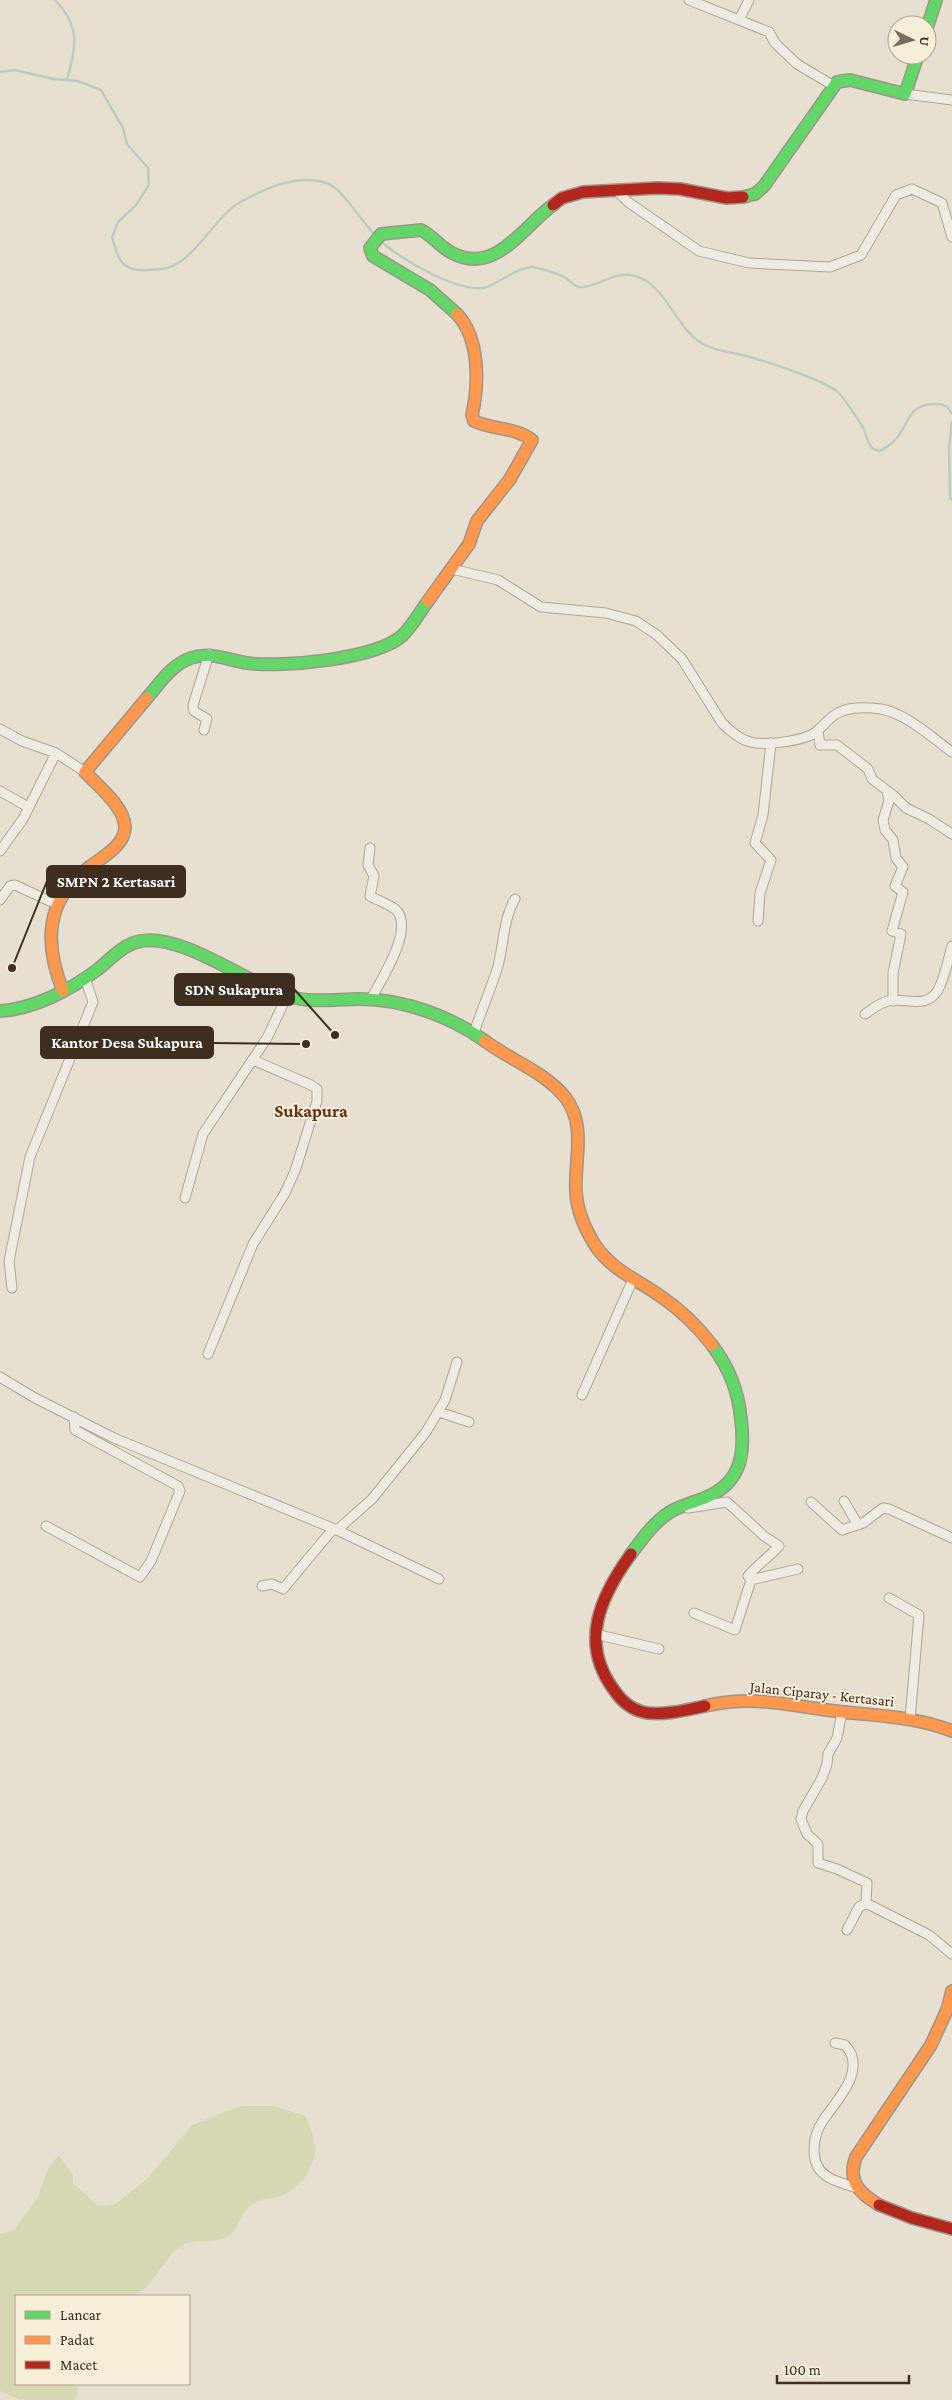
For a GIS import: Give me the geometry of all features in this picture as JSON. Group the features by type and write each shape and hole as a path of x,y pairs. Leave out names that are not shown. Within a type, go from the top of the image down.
{"main road":[{"path":"931,15 936,0"},
{"path":"63,990 52,965 50,951 50,928 56,904 74,880 118,842 123,836 125,826 115,805 85,772 174,666 191,658 209,654 248,663 311,664 386,646 403,635 452,568 469,544 477,521 510,479 531,445 532,440 526,434 484,426 474,421 472,415 477,392 478,375 470,338 463,320 449,305 430,290 376,258 370,248 381,234 421,230 427,232 449,252 458,256 480,258 499,252 517,241 538,218 560,199 579,193 660,188 682,189 730,197 754,195 765,185 794,148 837,82 850,80 905,94 915,65"},
{"name":"Jalan Ciparay - Kertasari","path":"0,1011 19,1010 63,990 85,978 103,965 117,951 131,942 148,939 188,950 287,996 318,1001 371,999 411,1008 447,1020 474,1033 508,1058 531,1069 567,1100 578,1126 580,1142 576,1191 583,1224 610,1263 663,1298 713,1347 732,1378 738,1398 743,1442 743,1458 738,1471 725,1487 666,1515 651,1528 616,1573 607,1588 600,1607 595,1634 596,1658 607,1682 626,1704 643,1713 675,1711 750,1699 910,1719 939,1725 952,1730"},
{"path":"952,1992 942,2024 902,2091 854,2161 853,2182 870,2200 886,2208 917,2220 952,2229"}],"street":[{"path":"689,0 769,32 775,43 797,64 834,86"},
{"path":"740,20 749,0"},
{"path":"905,94 952,100"},
{"path":"618,192 628,202 699,251 749,263 830,266 861,255 896,195 912,189 942,203 952,237"},
{"path":"452,568 498,580 541,607 606,614 636,620 663,640 682,659 714,712 731,731 750,742 771,743 804,738 818,731 836,714 847,709 882,710 914,725 952,752"},
{"path":"204,730 207,719 194,711 193,705 209,654"},
{"path":"0,729 22,741 56,753 85,772"},
{"path":"818,731 820,745 836,746 868,769 872,779 906,808 930,819 952,834"},
{"path":"758,921 760,893 771,860 755,843 763,815 771,743"},
{"path":"0,851 23,819 56,753"},
{"path":"0,791 28,807"},
{"path":"887,791 889,801 883,820 886,830 893,840 896,858 903,867 895,886 903,892 892,931 901,934 893,972 893,1001"},
{"path":"370,848 368,865 374,876 370,896 395,909 401,918 403,929 398,944 371,999"},
{"path":"0,900 10,886 15,885 56,904"},
{"path":"474,1033 497,970 505,922 515,899"},
{"path":"865,1014 875,1006 893,1001 924,1001 932,997 938,989 952,946"},
{"path":"12,1288 9,1261 30,1157 92,1009 93,1002 85,978"},
{"path":"185,1198 203,1134 267,1038 287,996"},
{"path":"208,1354 253,1244 284,1193 294,1171 317,1101 317,1089 311,1085 253,1060"},
{"path":"582,1395 633,1279"},
{"path":"262,1586 272,1584 283,1589 335,1529 372,1499 426,1432 439,1412 457,1362"},
{"path":"0,1377 114,1438 335,1529 439,1580"},
{"path":"439,1412 469,1422"},
{"path":"46,1526 140,1578 151,1561 180,1492 178,1486 75,1430 74,1417"},
{"path":"844,1501 858,1525"},
{"path":"681,1507 688,1508 727,1502 764,1536 779,1546 767,1560 748,1576 750,1580 735,1630 694,1613"},
{"path":"810,1502 842,1530 870,1519 878,1510 889,1509 952,1538"},
{"path":"750,1580 798,1569"},
{"path":"889,1598 919,1615 910,1719"},
{"path":"595,1634 659,1649"},
{"path":"842,1712 837,1738 829,1750 824,1773 803,1811 801,1819 807,1834 818,1844 818,1863 837,1869 867,1883 866,1903"},
{"path":"847,1930 859,1907 866,1903"},
{"path":"866,1903 929,1935 952,1954"},
{"path":"835,2043 845,2045 852,2057 850,2082 820,2126 814,2146 814,2159 817,2168 828,2178 857,2188"}],"green space":[{"path":"241,2106 273,2106 305,2116 314,2141 315,2149 312,2164 304,2179 292,2190 278,2197 261,2200 250,2206 228,2236 217,2240 186,2243 181,2246 150,2282 137,2293 132,2295 15,2295 15,2385 78,2385 76,2400 20,2400 0,2391 0,2234 15,2229 37,2199 49,2167 59,2155 73,2175 73,2183 98,2206 114,2205 148,2178 192,2125"}],"waterway":[{"path":"55,0 69,19 73,28 73,57 67,80"},
{"path":"0,72 14,70 54,79 78,81 101,90 123,128 127,144 148,168 149,185 136,205 118,222 112,237 119,258 126,266 132,269 162,269 177,264 195,249 220,219 237,204 269,188 292,181 316,180 333,186 376,236"},
{"path":"381,241 416,266 462,286 487,287 514,273 532,267 561,275 580,287 624,275 642,279 661,295 684,327 703,344 714,349 744,355 781,367 827,385 838,392 864,429 867,440 873,449 880,451 892,443 899,436 909,417 919,408 926,405 944,405 952,414"},
{"path":"952,422 949,448 950,498 952,500"}],"traffic: fast":[{"path":"931,15 936,0"},
{"path":"743,197 755,194 764,186 837,82 850,80 905,94 915,65"},
{"path":"457,314 430,290 373,256 370,248 381,234 421,230 452,253 468,258 482,258 508,246 553,205"},
{"path":"147,698 178,665 198,656 205,655 247,663 282,664 328,660 373,650 403,635 428,601"},
{"path":"0,1011 26,1007 51,997 97,970 128,945 141,941 157,940 194,951 269,989 294,998 313,1000 360,999 393,1002 441,1017 457,1024 485,1041"},
{"path":"631,1554 664,1516 720,1490 735,1474 739,1464 742,1431 738,1398 728,1371 712,1345"}],"traffic: slow":[{"path":"428,601 469,544 477,521 510,479 532,440 518,433 474,421 472,415 476,390 474,349 465,324 457,314"},
{"path":"63,991 57,973 51,940 52,924 56,909 63,894 74,881 117,846 124,834 125,827 124,819 115,804 85,772 147,698"},
{"path":"485,1041 548,1080 565,1097 572,1108 578,1131 576,1180 578,1206 582,1220 595,1245 609,1262 677,1308 712,1345"},
{"path":"705,1706 739,1701 770,1702 909,1719 952,1731"},
{"path":"879,2205 866,2196 854,2180 853,2173 856,2157 931,2045 947,2010 952,1991"}],"traffic: jam":[{"path":"553,205 562,198 583,192 658,188 680,189 727,198 743,197"},
{"path":"631,1554 610,1587 598,1620 596,1638 603,1672 621,1698 628,1705 643,1712 669,1713 705,1706"},
{"path":"879,2205 912,2218 952,2229"}],"place":[{"name":"SMPN 2 Kertasari","path":"12,968"},
{"name":"SDN Sukapura","path":"335,1035"},
{"name":"Kantor Desa Sukapura","path":"306,1044"}],"district":[{"name":"Sukapura","path":"311,1111"}]}
